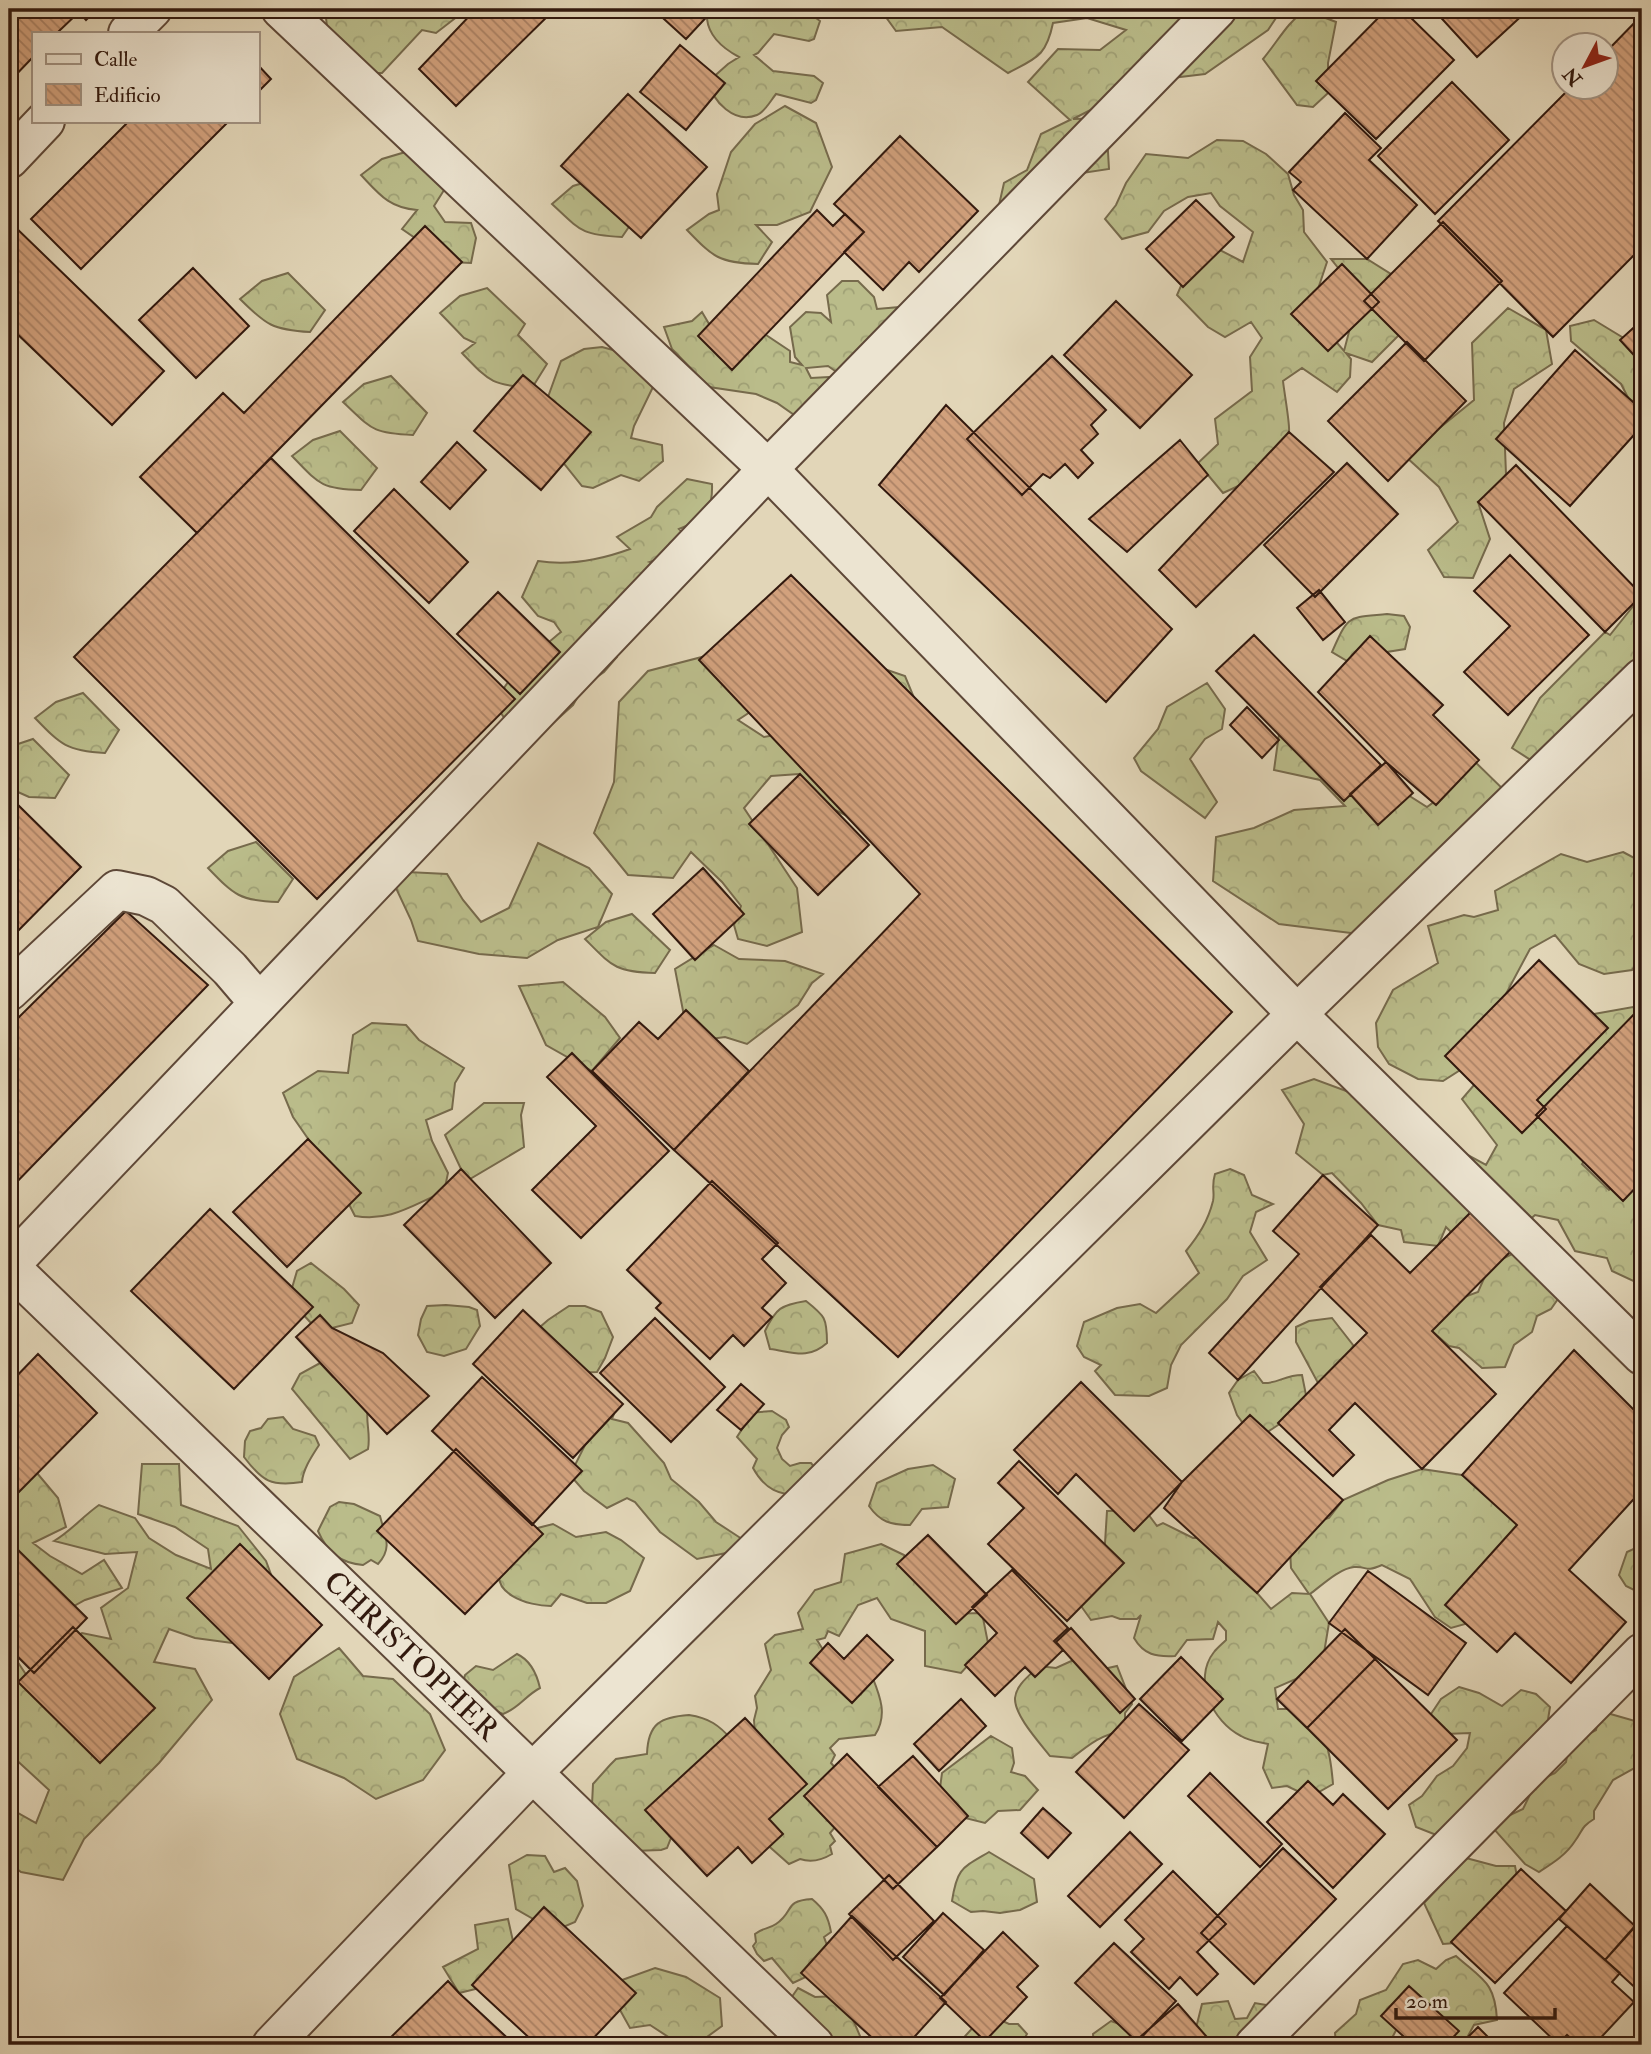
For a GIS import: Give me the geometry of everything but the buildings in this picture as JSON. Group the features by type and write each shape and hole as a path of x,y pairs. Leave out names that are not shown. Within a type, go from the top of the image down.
{"street":[{"path":"129,32 152,9"},
{"path":"281,9 768,469 1297,1014 1642,1355"},
{"path":"9,1266 768,469 1217,9"},
{"path":"9,159 44,122"},
{"path":"272,2045 533,1772 1297,1014 1642,678"},
{"path":"9,991 117,890 146,896 164,905 230,969 259,1003"},
{"name":"CHRISTOPHER","path":"9,1266 814,2045"},
{"path":"1255,2045 1642,1653"}],"green space":[{"path":"325,9 467,9 436,33 422,30 382,73 363,73 329,44"},
{"path":"719,9 820,9 795,13 812,15 820,21 814,39 809,41 774,34 754,55 773,71 814,76 823,83 816,100 811,103 776,94 765,109 749,117 733,114 726,109 715,96 709,81 739,57 714,37 708,25 707,19"},
{"path":"880,9 1151,9 1149,13 1156,9 1282,9 1268,30 1205,74 1147,81 1073,119 1106,118 1109,169 1056,177 1009,225 999,205 1004,183 1027,170 1041,134 1070,120 1028,82 1058,49 1100,50 1126,30 1087,18 1053,23 1043,50 1026,64 1008,73 942,27 896,31"},
{"path":"1305,10 1336,22 1328,63 1328,93 1313,107 1297,105 1263,59 1288,26"},
{"path":"785,106 816,123 832,167 810,212 777,225 756,225 772,242 758,264 725,260 704,247 687,230 719,210 717,194 731,152 755,124"},
{"path":"1217,140 1243,141 1266,154 1288,174 1294,195 1303,210 1304,232 1327,262 1317,292 1325,329 1344,351 1359,294 1331,259 1367,259 1402,281 1413,321 1372,362 1346,353 1351,359 1350,377 1337,392 1302,368 1283,381 1289,431 1281,453 1255,477 1223,493 1198,463 1218,444 1215,419 1252,391 1250,357 1262,338 1251,322 1225,337 1208,327 1177,295 1194,256 1220,250 1243,262 1253,232 1220,206 1211,193 1188,197 1164,211 1148,232 1122,239 1105,219 1146,154 1188,158"},
{"path":"409,151 446,187 434,206 445,222 471,223 476,238 471,263 450,262 402,229 417,210 392,203 361,175 382,159"},
{"path":"600,178 637,215 622,237 598,235 582,230 552,204 573,186"},
{"path":"288,273 325,310 310,332 278,328 257,315 240,299 262,281"},
{"path":"842,281 858,281 874,297 877,309 900,307 845,378 828,366 806,368 811,378 829,377 847,391 807,424 777,403 756,394 709,387 672,349 664,327 692,321 702,312 715,334 766,335 790,351 790,362 802,365 795,357 790,327 806,312 821,313 831,322 827,295"},
{"path":"487,288 525,324 518,335 547,364 532,388 499,383 486,376 462,353 475,343 464,338 440,313 460,296"},
{"path":"1508,308 1546,330 1552,364 1514,389 1504,423 1506,474 1491,501 1478,502 1490,539 1473,578 1444,577 1428,550 1458,522 1439,487 1405,456 1474,400 1472,343"},
{"path":"1594,320 1627,340 1642,339 1642,416 1637,415 1621,384 1571,341 1570,326"},
{"path":"602,347 634,360 653,387 631,438 662,445 663,461 639,481 621,475 593,488 582,486 558,456 548,397 561,361 584,349"},
{"path":"391,376 427,413 413,435 388,433 373,428 343,402 364,384"},
{"path":"340,431 377,468 361,490 337,488 322,483 292,456 313,440"},
{"path":"687,479 712,484 711,502 701,518 679,529 698,546 650,562 664,566 679,584 666,604 646,604 634,598 604,612 598,622 617,633 617,657 604,672 584,686 573,705 551,725 510,726 496,706 500,695 522,665 561,632 554,622 538,616 522,597 538,561 584,561 630,549 617,537 651,517 657,507"},
{"path":"1642,595 1642,695 1540,766 1512,748 1540,698 1605,632 1610,635"},
{"path":"1387,614 1404,616 1410,627 1405,649 1387,652 1359,668 1332,652 1346,624 1351,620"},
{"path":"752,644 779,693 738,720 764,737 820,727 864,662 905,676 930,736 859,822 835,810 799,774 771,776 744,808 797,888 802,932 767,946 738,939 734,925 741,906 722,882 691,852 673,878 628,875 594,833 614,782 619,702 648,671"},
{"path":"1207,683 1225,709 1222,729 1205,739 1190,759 1217,802 1205,818 1141,771 1134,758 1158,729 1167,707"},
{"path":"83,693 119,730 105,753 66,745 35,718 56,702"},
{"path":"1279,734 1350,794 1397,788 1427,807 1451,789 1467,754 1506,792 1408,933 1351,933 1279,924 1213,881 1216,837 1254,828 1294,810 1345,806 1320,780 1274,770"},
{"path":"33,739 69,775 55,798 29,797 9,788 9,747"},
{"path":"256,842 293,879 278,902 239,895 208,868 228,851"},
{"path":"538,843 589,868 612,894 598,927 558,940 527,958 479,954 418,941 388,871 447,874 481,922 509,908"},
{"path":"1623,852 1642,862 1642,958 1632,970 1604,974 1579,964 1555,935 1530,949 1468,1065 1443,1081 1418,1079 1389,1064 1378,1047 1376,1023 1393,990 1438,963 1428,926 1464,915 1474,917 1498,910 1495,891 1561,854 1587,862"},
{"path":"632,914 670,950 655,973 631,971 615,966 585,939 606,922"},
{"path":"714,945 739,959 785,961 823,974 812,983 798,1005 747,1044 725,1037 689,1042 675,969"},
{"path":"563,982 605,1017 620,1038 592,1071 546,1045 519,986"},
{"path":"1633,1007 1642,1013 1642,1064 1613,1072 1601,1137 1582,1164 1609,1190 1628,1173 1642,1167 1642,1285 1612,1271 1607,1258 1575,1251 1558,1220 1535,1215 1506,1241 1468,1249 1446,1227 1438,1246 1404,1242 1401,1230 1378,1225 1332,1173 1323,1175 1296,1153 1304,1124 1282,1090 1314,1079 1357,1095 1486,1165 1497,1145 1462,1099 1498,1057 1540,1017 1594,1014"},
{"path":"372,1023 406,1025 419,1040 464,1068 455,1083 452,1109 426,1120 432,1141 448,1173 444,1192 380,1217 355,1216 336,1179 293,1117 283,1093 318,1071 348,1073 353,1035"},
{"path":"484,1103 524,1103 521,1115 524,1147 470,1179 461,1169 445,1135"},
{"path":"1230,1169 1244,1175 1252,1195 1273,1204 1256,1212 1250,1232 1267,1260 1243,1276 1227,1299 1181,1345 1171,1365 1167,1388 1149,1396 1115,1395 1095,1371 1101,1365 1084,1357 1077,1346 1084,1322 1117,1308 1140,1304 1156,1313 1199,1273 1186,1251 1208,1215 1213,1201 1215,1174"},
{"path":"1516,1252 1571,1280 1551,1309 1537,1316 1532,1332 1514,1345 1505,1367 1482,1368 1459,1348 1449,1346 1432,1331 1437,1307 1478,1292 1490,1265"},
{"path":"311,1263 344,1289 359,1305 352,1323 332,1328 311,1323 298,1309 292,1288 297,1271"},
{"path":"806,1301 824,1318 827,1343 807,1353 770,1349 765,1331 773,1317 785,1306"},
{"path":"446,1305 477,1310 480,1326 466,1349 444,1356 427,1352 418,1335 427,1306"},
{"path":"569,1306 585,1306 601,1312 613,1337 597,1372 568,1373 540,1327"},
{"path":"1332,1318 1353,1345 1359,1360 1318,1383 1296,1342 1296,1327 1309,1321"},
{"path":"320,1363 333,1377 349,1384 368,1406 368,1449 350,1459 292,1389 300,1374"},
{"path":"1254,1371 1263,1383 1302,1375 1308,1405 1266,1433 1250,1433 1237,1415 1229,1393 1238,1380"},
{"path":"772,1411 786,1420 789,1427 782,1435 777,1448 782,1459 790,1466 811,1463 820,1474 803,1496 780,1493 762,1482 753,1468 757,1459 737,1437 744,1426 747,1413"},
{"path":"614,1414 612,1419 628,1423 664,1463 671,1479 699,1502 716,1522 742,1539 726,1553 697,1559 660,1532 635,1502 627,1498 607,1508 584,1491 570,1475 585,1445"},
{"path":"283,1417 293,1429 315,1436 319,1445 306,1467 302,1482 282,1484 268,1480 256,1472 244,1457 245,1441 250,1431 261,1428 268,1419"},
{"path":"142,1464 179,1464 181,1505 238,1526 266,1561 279,1596 232,1643 195,1638 169,1629 154,1662 195,1669 212,1700 159,1763 84,1839 63,1880 21,1872 9,1863 9,1808 36,1823 49,1790 11,1755 13,1726 9,1724 9,1661 17,1661 39,1694 62,1645 82,1633 111,1639 101,1608 128,1588 137,1552 105,1554 54,1541 99,1505 135,1518 149,1538 176,1555 211,1569 208,1549 175,1527 138,1514"},
{"path":"933,1465 955,1479 948,1507 922,1509 910,1525 886,1522 869,1506 877,1483 908,1469"},
{"path":"1422,1469 1462,1475 1502,1497 1517,1525 1483,1619 1451,1628 1435,1617 1410,1579 1382,1565 1369,1569 1349,1568 1310,1594 1329,1623 1324,1653 1296,1679 1275,1688 1278,1709 1300,1709 1326,1742 1333,1784 1310,1797 1287,1786 1272,1788 1263,1768 1268,1744 1251,1740 1231,1730 1214,1711 1205,1687 1205,1675 1214,1652 1226,1640 1226,1631 1218,1622 1213,1639 1187,1640 1175,1656 1162,1656 1146,1651 1134,1638 1141,1615 1137,1619 1112,1616 1091,1620 1081,1606 1076,1557 1105,1543 1107,1511 1145,1510 1157,1526 1163,1523 1193,1538 1213,1538 1260,1573 1257,1593 1271,1609 1292,1593 1309,1594 1291,1568 1289,1530 1329,1518 1343,1500 1388,1480"},
{"path":"9,1470 37,1473 58,1498 66,1527 33,1543 82,1574 104,1560 122,1588 85,1600 20,1636 9,1622 9,1611 23,1604 9,1584"},
{"path":"339,1502 354,1504 380,1516 387,1547 378,1564 371,1560 363,1565 348,1562 335,1555 326,1545 318,1531 330,1507"},
{"path":"553,1524 576,1537 606,1532 644,1558 630,1591 606,1603 587,1603 561,1594 551,1606 522,1601 505,1590 500,1583 499,1574 507,1555 526,1531"},
{"path":"881,1544 904,1555 907,1572 946,1614 982,1613 988,1643 961,1673 925,1666 925,1631 891,1619 877,1598 858,1605 839,1636 828,1631 825,1638 817,1640 825,1653 872,1676 882,1713 875,1735 839,1739 830,1748 835,1755 831,1763 846,1780 836,1826 830,1833 835,1841 830,1846 832,1854 817,1860 800,1859 789,1864 763,1841 754,1720 757,1708 755,1696 771,1670 765,1644 775,1635 803,1629 798,1613 815,1590 841,1582 845,1554"},
{"path":"1642,1545 1642,1594 1626,1586 1619,1575 1627,1552"},
{"path":"339,1648 363,1676 393,1679 430,1714 445,1750 423,1780 376,1799 344,1778 297,1759 280,1714 294,1677"},
{"path":"517,1654 532,1668 540,1688 503,1714 486,1707 463,1683 465,1675 476,1666 493,1670"},
{"path":"1078,1658 1095,1671 1117,1666 1132,1704 1125,1713 1125,1730 1097,1740 1072,1758 1050,1756 1018,1712 1016,1693 1024,1680 1039,1666 1056,1668"},
{"path":"1459,1687 1479,1693 1502,1706 1521,1690 1536,1694 1550,1707 1547,1726 1444,1838 1416,1827 1409,1805 1422,1796 1437,1776 1453,1766 1467,1748 1470,1733 1445,1734 1427,1720 1441,1699"},
{"path":"1600,1711 1642,1723 1642,1764 1613,1780 1594,1811 1594,1819 1584,1827 1563,1855 1539,1872 1525,1864 1493,1828 1523,1809 1536,1782 1555,1773 1566,1762 1569,1745 1596,1730"},
{"path":"689,1715 713,1723 732,1740 675,1828 667,1848 632,1851 592,1805 593,1784 616,1759 647,1754 650,1735 658,1724 664,1720"},
{"path":"991,1736 1012,1748 1014,1763 1011,1772 1025,1776 1038,1790 1020,1810 998,1811 985,1823 937,1811 942,1773"},
{"path":"989,1852 1034,1879 1037,1902 1020,1910 1000,1913 971,1912 952,1901 962,1870"},
{"path":"527,1855 545,1856 554,1872 565,1868 577,1881 583,1906 575,1922 554,1931 516,1909 509,1865"},
{"path":"1466,1858 1496,1866 1515,1866 1518,1882 1469,1942 1443,1944 1424,1903"},
{"path":"812,1899 828,1922 831,1932 824,1937 828,1948 810,1975 793,1983 772,1958 764,1961 757,1954 753,1946 756,1942 755,1934 776,1924 793,1904"},
{"path":"508,1919 513,1941 488,1986 459,1993 443,1967 478,1949 475,1925"},
{"path":"1456,1956 1490,1989 1494,1997 1497,2020 1474,2025 1463,2045 1404,2015 1392,2038 1392,2045 1336,2045 1335,2033 1356,2014 1360,2000 1386,1990 1403,1964 1418,1960 1436,1969"},
{"path":"655,1968 686,1977 720,1998 722,2026 696,2045 670,2038 650,2025 630,2028 620,2010 622,1980"},
{"path":"798,1988 815,1997 839,1996 854,2022 862,2045 742,2045 778,2036 776,2020"},
{"path":"1228,2001 1235,2019 1247,2018 1255,2003 1266,2005 1275,2012 1253,2045 1182,2045 1184,2035 1197,2024 1202,2004"},
{"path":"998,2019 1009,2024 1018,2024 1027,2034 1021,2045 957,2045 978,2022"},
{"path":"1111,2021 1136,2030 1156,2045 1094,2045 1093,2034"}]}
